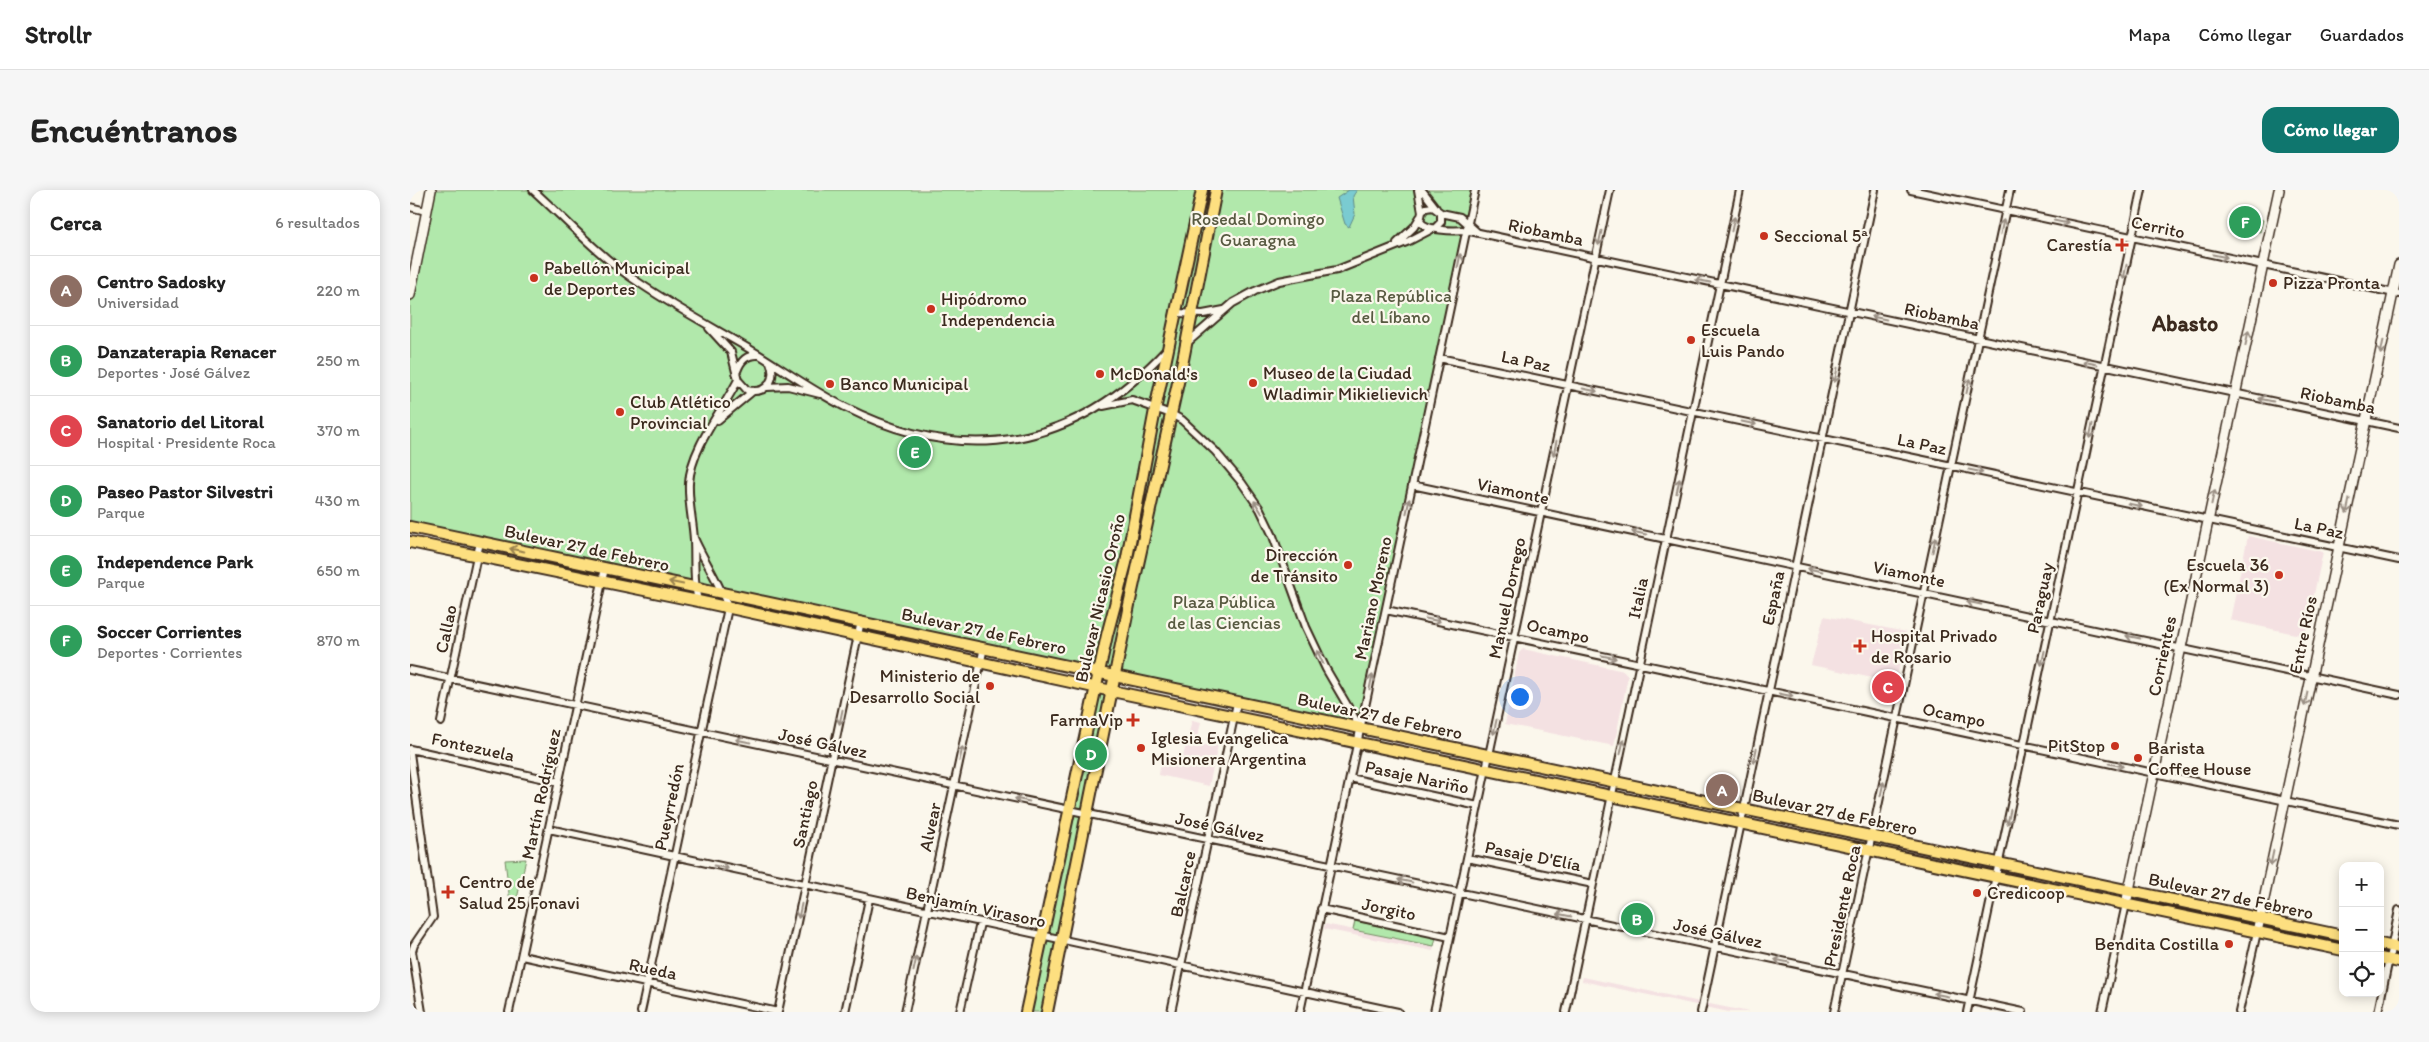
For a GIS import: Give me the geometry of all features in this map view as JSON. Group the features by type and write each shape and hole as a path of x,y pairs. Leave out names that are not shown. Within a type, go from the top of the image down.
{"main road":[{"path":"410,295 413,267 431,190"},
{"name":"Bulevar Nicasio Oroño","path":"1026,1012 1107,635 1126,563 1155,410 1202,190"},
{"name":"Bulevar Nicasio Oroño","path":"1047,1012 1216,190"},
{"name":"Corrientes","path":"2126,904 2279,190"},
{"name":"Entre Ríos","path":"2257,932 2366,421 2396,293 2399,265"},
{"name":"Bulevar 27 de Febrero","path":"410,527 861,621 1361,730 2339,935"},
{"name":"Bulevar 27 de Febrero","path":"410,542 698,601 1097,688 1486,768 2339,949"}],"street":[{"path":"533,190 630,277 708,326 813,387 821,395"},
{"path":"1186,343 1225,310 1255,291 1280,281 1337,270 1409,241 1434,228 1441,222 1438,210 1420,190"},
{"path":"1420,190 1421,214 1424,226 1434,228"},
{"name":"Mariano Moreno","path":"1300,1012 1475,190"},
{"name":"Manuel Dorrego","path":"1434,1012 1610,190"},
{"name":"Italia","path":"1566,1012 1740,190"},
{"name":"España","path":"1701,1012 1875,190"},
{"name":"Cerrito","path":"1911,190 2396,293"},
{"name":"Presidente Roca","path":"1834,1012 2010,190"},
{"name":"Paraguay","path":"1967,1012 2142,190"},
{"path":"410,207 426,211"},
{"path":"1394,246 1405,237 1426,208 1460,217 1478,233"},
{"name":"Riobamba","path":"1434,228 1465,230 2399,428"},
{"path":"1176,313 1192,314 1225,310"},
{"path":"708,326 731,352 738,380 747,390 753,391"},
{"path":"1097,408 1137,379 1168,348"},
{"path":"737,372 740,364 746,357 760,355"},
{"name":"La Paz","path":"1439,358 2399,560"},
{"path":"767,387 774,371 770,362"},
{"path":"698,601 695,587 694,538 689,504 689,481 700,445 738,380"},
{"path":"715,422 753,391 767,387 794,387 821,395 846,408 895,427 954,441 1014,440 1041,433 1097,408 1132,400 1155,410 1171,414 1182,420 1215,451 1260,509 1273,536 1306,627 1326,669 1361,730"},
{"name":"Viamonte","path":"1412,485 2181,647 2399,695"},
{"path":"694,538 708,568 724,593 728,608"},
{"name":"Callao","path":"441,722 480,542"},
{"name":"Martín Rodríguez","path":"510,1012 605,568"},
{"name":"Pueyrredón","path":"641,1012 728,608"},
{"name":"Ocampo","path":"1386,610 2399,824"},
{"name":"Santiago","path":"778,1012 861,621"},
{"name":"Alvear","path":"905,1012 984,648"},
{"name":"José Gálvez","path":"410,670 2023,1012"},
{"name":"Balcarce","path":"1172,1012 1237,703"},
{"name":"Fontezuela","path":"410,749 559,782"},
{"path":"410,753 432,917 412,951 422,1012"},
{"name":"Pasaje Nariño","path":"1350,778 1478,806"},
{"name":"Benjamín Virasoro","path":"549,829 1398,1012"},
{"name":"Pasaje D'Elía","path":"1467,858 1593,884"},
{"path":"845,1012 868,899"},
{"name":"Corrientes","path":"2102,1012 2126,904"},
{"name":"Jorgito","path":"1321,909 1450,938"},
{"path":"2378,1012 2389,960 2395,948 2399,910"},
{"path":"960,1012 980,922"},
{"name":"Entre Ríos","path":"2239,1012 2257,932"},
{"name":"Rueda","path":"522,956 778,1012"}],"shaded area":[{"name":"Escuela 36 (Ex Normal 3)","path":"2248,536 2323,552 2305,636 2230,620"},
{"name":"Hospital Privado de Rosario","path":"1824,616 1906,632 1896,683 1811,665"},
{"path":"1523,649 1624,671 1628,676 1614,746 1505,724 1519,653"},
{"path":"1192,720 1201,722 1196,745 1218,745 1209,786 1159,775 1160,767 1163,767 1165,761 1182,761"},
{"path":"1325,924 1434,946 1433,951 1324,929"},
{"path":"1583,977 1749,1012 1729,1012 1582,981"}],"green space":[{"path":"431,190 1475,190 1361,729 410,527 410,295"},
{"path":"2230,213 2263,220 2260,232 2228,225"},
{"path":"1097,687 1112,691 1047,1012 1026,1012"},
{"path":"526,859 516,903 510,902 505,860"},
{"path":"1355,921 1436,937 1434,946 1353,930"}],"water":[{"path":"1349,190 1357,190 1353,196 1355,214 1349,227 1345,224 1337,198"}],"place":[{"name":"Soccer Corrientes","path":"2245,222"},
{"name":"Seccional 5ª","path":"1764,236"},
{"name":"Carestía","path":"2122,245"},
{"name":"Pabellón Municipal de Deportes","path":"534,278"},
{"name":"Pizza Pronta","path":"2273,283"},
{"name":"Hipódromo Independencia","path":"931,309"},
{"name":"Escuela Luis Pando","path":"1691,340"},
{"name":"McDonald's","path":"1100,374"},
{"name":"Museo de la Ciudad Wladimir Mikielievich","path":"1253,383"},
{"name":"Banco Municipal","path":"830,384"},
{"name":"Club Atlético Provincial","path":"620,412"},
{"name":"Independence Park","path":"915,452"},
{"name":"Dirección de Tránsito","path":"1348,565"},
{"name":"Escuela 36 (Ex Normal 3)","path":"2279,575"},
{"name":"Hospital Privado de Rosario","path":"1860,646"},
{"name":"Ministerio de Desarrollo Social","path":"990,686"},
{"name":"Sanatorio del Litoral","path":"1888,687"},
{"name":"FarmaVip","path":"1133,720"},
{"name":"PitStop","path":"2115,746"},
{"name":"Iglesia Evangelica Misionera Argentina","path":"1141,748"},
{"name":"Paseo Pastor Silvestri","path":"1091,754"},
{"name":"Barista Coffee House","path":"2138,758"},
{"name":"Centro Sadosky","path":"1722,790"},
{"name":"Centro de Salud 25 Fonavi","path":"448,892"},
{"name":"Credicoop","path":"1977,893"},
{"name":"Danzaterapia Renacer","path":"1637,919"},
{"name":"Bendita Costilla","path":"2229,944"}],"district":[{"name":"Abasto","path":"2185,323"}],"park label":[{"name":"Rosedal Domingo Guaragna","path":"1258,229"},
{"name":"Plaza República del Líbano","path":"1391,306"},
{"name":"Plaza Pública de las Ciencias","path":"1224,612"}]}
